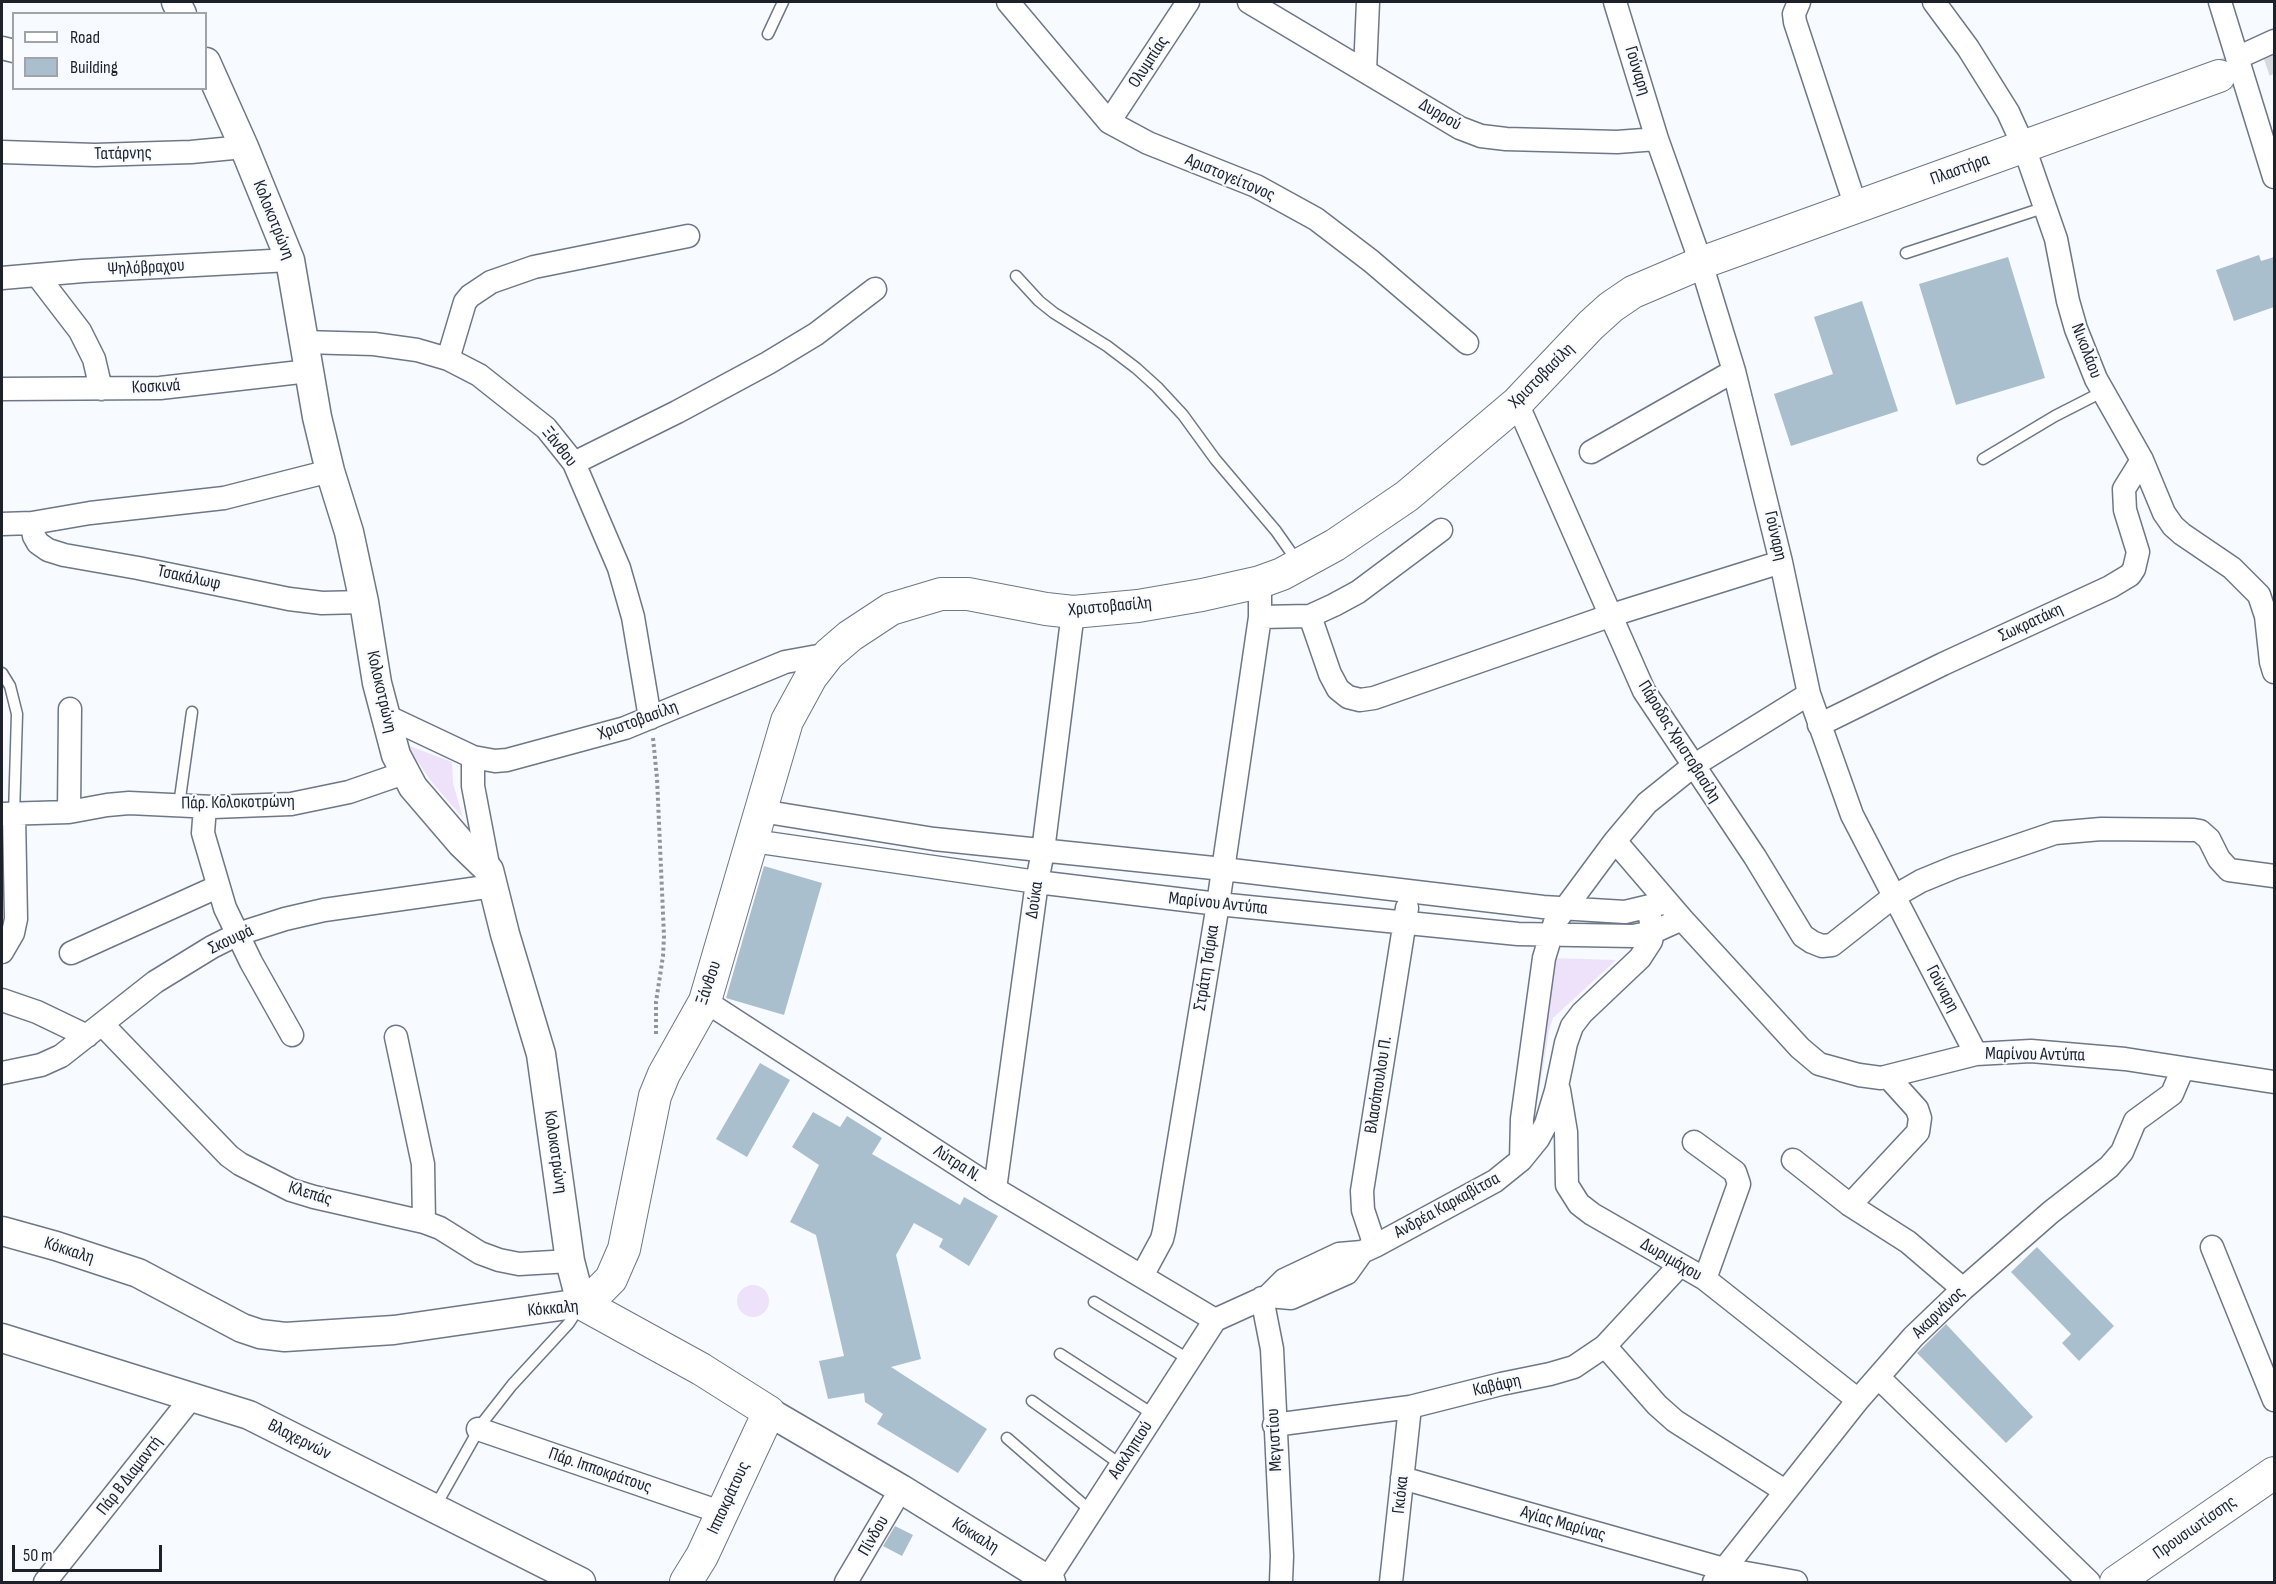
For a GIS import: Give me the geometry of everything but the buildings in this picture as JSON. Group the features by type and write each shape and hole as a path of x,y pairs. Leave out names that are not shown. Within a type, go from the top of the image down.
{"main road":[{"name":"Πλαστήρα","path":"1701,263 2024,147 2228,67"},
{"name":"Χριστοβασίλη","path":"829,654 850,636 891,609 929,596 968,594 1073,612 1148,604 1260,582 1299,565 1344,539 1407,496 1516,403 1611,307 1640,288 1701,263"},
{"name":"Ξάνθου","path":"581,1303 603,1288 618,1267 624,1250 655,1096 664,1074 705,1001 787,721 811,677 829,654"},
{"name":"Κόκκαλη","path":"581,1303 701,1369 769,1412"},
{"name":"Ιπποκράτους","path":"686,1582 702,1556 723,1513 769,1412"},
{"name":"Προυσιωτίσσης","path":"2116,1582 2274,1473"}],"street":[{"name":"Αριστογείτονος","path":"1008,2 1109,122 1148,143 1256,186 1309,215 1371,261 1467,343"},
{"name":"Ολυμπίας","path":"1109,122 1188,2"},
{"name":"Δυρρού","path":"1249,2 1460,128 1480,136 1506,139 1617,142 1657,139"},
{"path":"1365,70 1368,2"},
{"name":"Γούναρη","path":"1615,2 1657,139 1701,263 1734,371 1781,562 1809,694 1852,815 1976,1054"},
{"path":"1798,2 1794,22 1856,207"},
{"name":"Νικολάου","path":"1934,2 1968,48 2008,112 2024,147 2056,239 2076,329 2102,392 2142,459 2164,513 2173,526 2232,568 2259,595 2266,616 2274,672"},
{"path":"2220,2 2228,67 2274,177"},
{"path":"2228,67 2274,41"},
{"name":"Κολοκοτρώνη","path":"207,64 290,260 298,296 303,342 330,471 350,532 384,715 404,773 413,787 491,878 541,1054 570,1261 581,1303"},
{"name":"Τατάρνης","path":"2,152 96,155 190,152 244,147"},
{"path":"448,359 465,302 491,282 534,267 688,236"},
{"name":"Ψηλόβραχου","path":"2,278 290,260"},
{"path":"37,275 80,331 94,358 101,389"},
{"path":"574,463 677,412 768,363 816,334 875,290"},
{"name":"Ξάνθου","path":"303,342 341,341 374,344 417,350 448,359 479,375 546,428 574,463 619,568 638,638 650,718"},
{"name":"Κοσκινά","path":"2,389 159,388 309,371"},
{"path":"1591,452 1734,371"},
{"name":"Πάροδος Χριστοβασίλη","path":"1516,403 1644,691 1755,857 1803,936 1812,942 1822,946 1832,945 1893,897 1954,867 2055,833 2101,829 2200,831 2209,839 2218,859 2229,870 2274,876"},
{"name":"Σωκρατάκη","path":"1820,725 1943,664 2110,587 2130,575 2134,569 2138,552 2124,505 2124,489 2142,459"},
{"path":"2,524 32,523 90,513 224,498 330,471"},
{"name":"Τσακάλωφ","path":"32,523 34,536 38,543 48,550 64,555 289,599 328,604 364,602"},
{"path":"1260,617 1310,615 1358,592 1441,530"},
{"path":"1310,615 1330,674 1338,689 1348,697 1360,700 1374,698 1612,615 1781,562"},
{"name":"Στράτη Τσίρκα","path":"1142,1276 1164,1231 1218,904 1260,617 1260,582"},
{"name":"Δούκα","path":"995,1189 1043,851 1073,612"},
{"name":"Χριστοβασίλη","path":"384,715 473,757 495,761 515,759 587,740 650,718 764,669 807,657 829,654"},
{"path":"1521,1160 1522,1119 1544,958 1549,935 1563,909 1647,803 1693,766 1809,694"},
{"path":"69,812 70,709"},
{"path":"473,757 473,786 491,878"},
{"name":"Πάρ. Κολοκοτρώνη","path":"8,814 69,812 107,804 148,803 205,807 273,805 316,800 349,792 404,773"},
{"path":"205,807 203,833 217,887 238,934 292,1035"},
{"name":"Μαρίνου Αντύπα","path":"761,811 910,836 1223,869 1410,893 1563,909 1625,912 1666,909"},
{"path":"2,952 13,933 16,919 8,814"},
{"path":"906,863 910,836"},
{"name":"Μαρίνου Αντύπα","path":"753,841 1037,882 1218,904 1518,934 1626,937 1653,932 1666,909"},
{"name":"Μαρίνου Αντύπα","path":"1615,841 1666,909 1812,1060 1859,1075 1889,1078 1976,1054 2031,1051 2125,1059 2272,1078"},
{"name":"Σκουφά","path":"2,1073 41,1065 61,1056 155,982 238,934 285,919 324,910 491,878"},
{"path":"71,953 217,887"},
{"name":"Βλασόπουλου Π.","path":"1369,1249 1362,1191 1410,893"},
{"path":"1653,932 1666,909"},
{"name":"Ανδρέα Καρκαβίτσα","path":"1215,1320 1265,1297 1284,1280 1339,1254 1369,1249 1494,1181 1521,1160 1538,1139 1546,1124 1572,1026 1582,1013 1640,958 1649,945 1653,932"},
{"name":"Κλεπάς","path":"2,1000 94,1030 240,1164 302,1194 424,1222 440,1228 474,1250 499,1260 519,1264 570,1261"},
{"name":"Λύτρα Ν.","path":"705,1001 995,1189 1215,1320"},
{"path":"396,1036 423,1164 424,1222"},
{"name":"Ακαρνάνος","path":"1719,1576 1857,1400 1913,1337 1963,1289 2051,1212 2109,1167 2121,1152 2133,1124 2139,1117 2172,1094 2183,1068"},
{"path":"1850,1205 1918,1132 1920,1118 1917,1109 1889,1078"},
{"name":"Δωριμάχου","path":"1558,1084 1565,1121 1567,1185 1570,1193 1592,1214 1705,1279 1857,1400"},
{"path":"1694,1142 1735,1172 1739,1184 1705,1279"},
{"path":"1793,1160 1850,1205 1908,1242 1963,1289"},
{"name":"Κόκκαλη","path":"2,1231 138,1273 242,1328 260,1334 285,1337 394,1330 581,1303"},
{"path":"2212,1247 2274,1400"},
{"name":"Καβάφη","path":"1274,1425 1410,1407 1561,1372 1588,1359 1605,1346 1680,1265"},
{"name":"Μεγιστίου","path":"1265,1297 1272,1349 1282,1556 1281,1582"},
{"name":"Ασκληπιού","path":"1049,1581 1215,1320"},
{"name":"Βλαχερνών","path":"2,1338 249,1414 581,1582"},
{"path":"1605,1346 1657,1405 1676,1421 1785,1491"},
{"path":"1878,1377 2089,1582"},
{"name":"Πάρ Β Διαμαντή","path":"45,1582 192,1397"},
{"name":"Γκιόκα","path":"1391,1582 1410,1407"},
{"name":"Κόκκαλη","path":"769,1412 901,1489 1049,1581"},
{"name":"Πάρ. Ιπποκράτους","path":"478,1429 723,1513"},
{"name":"Αγίας Μαρίνας","path":"1402,1478 1719,1576 1796,1582"},
{"name":"Πίνδου","path":"846,1582 901,1489"}],"lane":[{"path":"768,34 783,2"},
{"path":"1906,253 2046,207"},
{"path":"1016,276 1053,313 1107,346 1137,368 1156,387 1183,415 1215,459 1276,531 1299,565"},
{"path":"1983,459 2055,416 2102,392"},
{"path":"2,673 10,686 17,714 8,814"},
{"path":"179,805 192,712"},
{"path":"1094,1302 1180,1354"},
{"path":"433,1509 478,1429 512,1386 569,1323 581,1303"},
{"path":"1060,1354 1145,1409"},
{"path":"1032,1401 1113,1458"},
{"path":"1007,1438 1084,1505"}],"path":[{"path":"650,718 657,778 664,936 656,1002 656,1037"}],"shaded area":[{"path":"407,745 452,762 453,783 463,818 430,780"},
{"path":"1553,958 1616,960 1553,1018 1536,1108 1532,1117"},
{"path":"753,1285 764,1290 769,1301 764,1312 753,1317 742,1312 737,1301 742,1290"}],"tunnel":[{"path":"2219,76 2274,57"}]}
